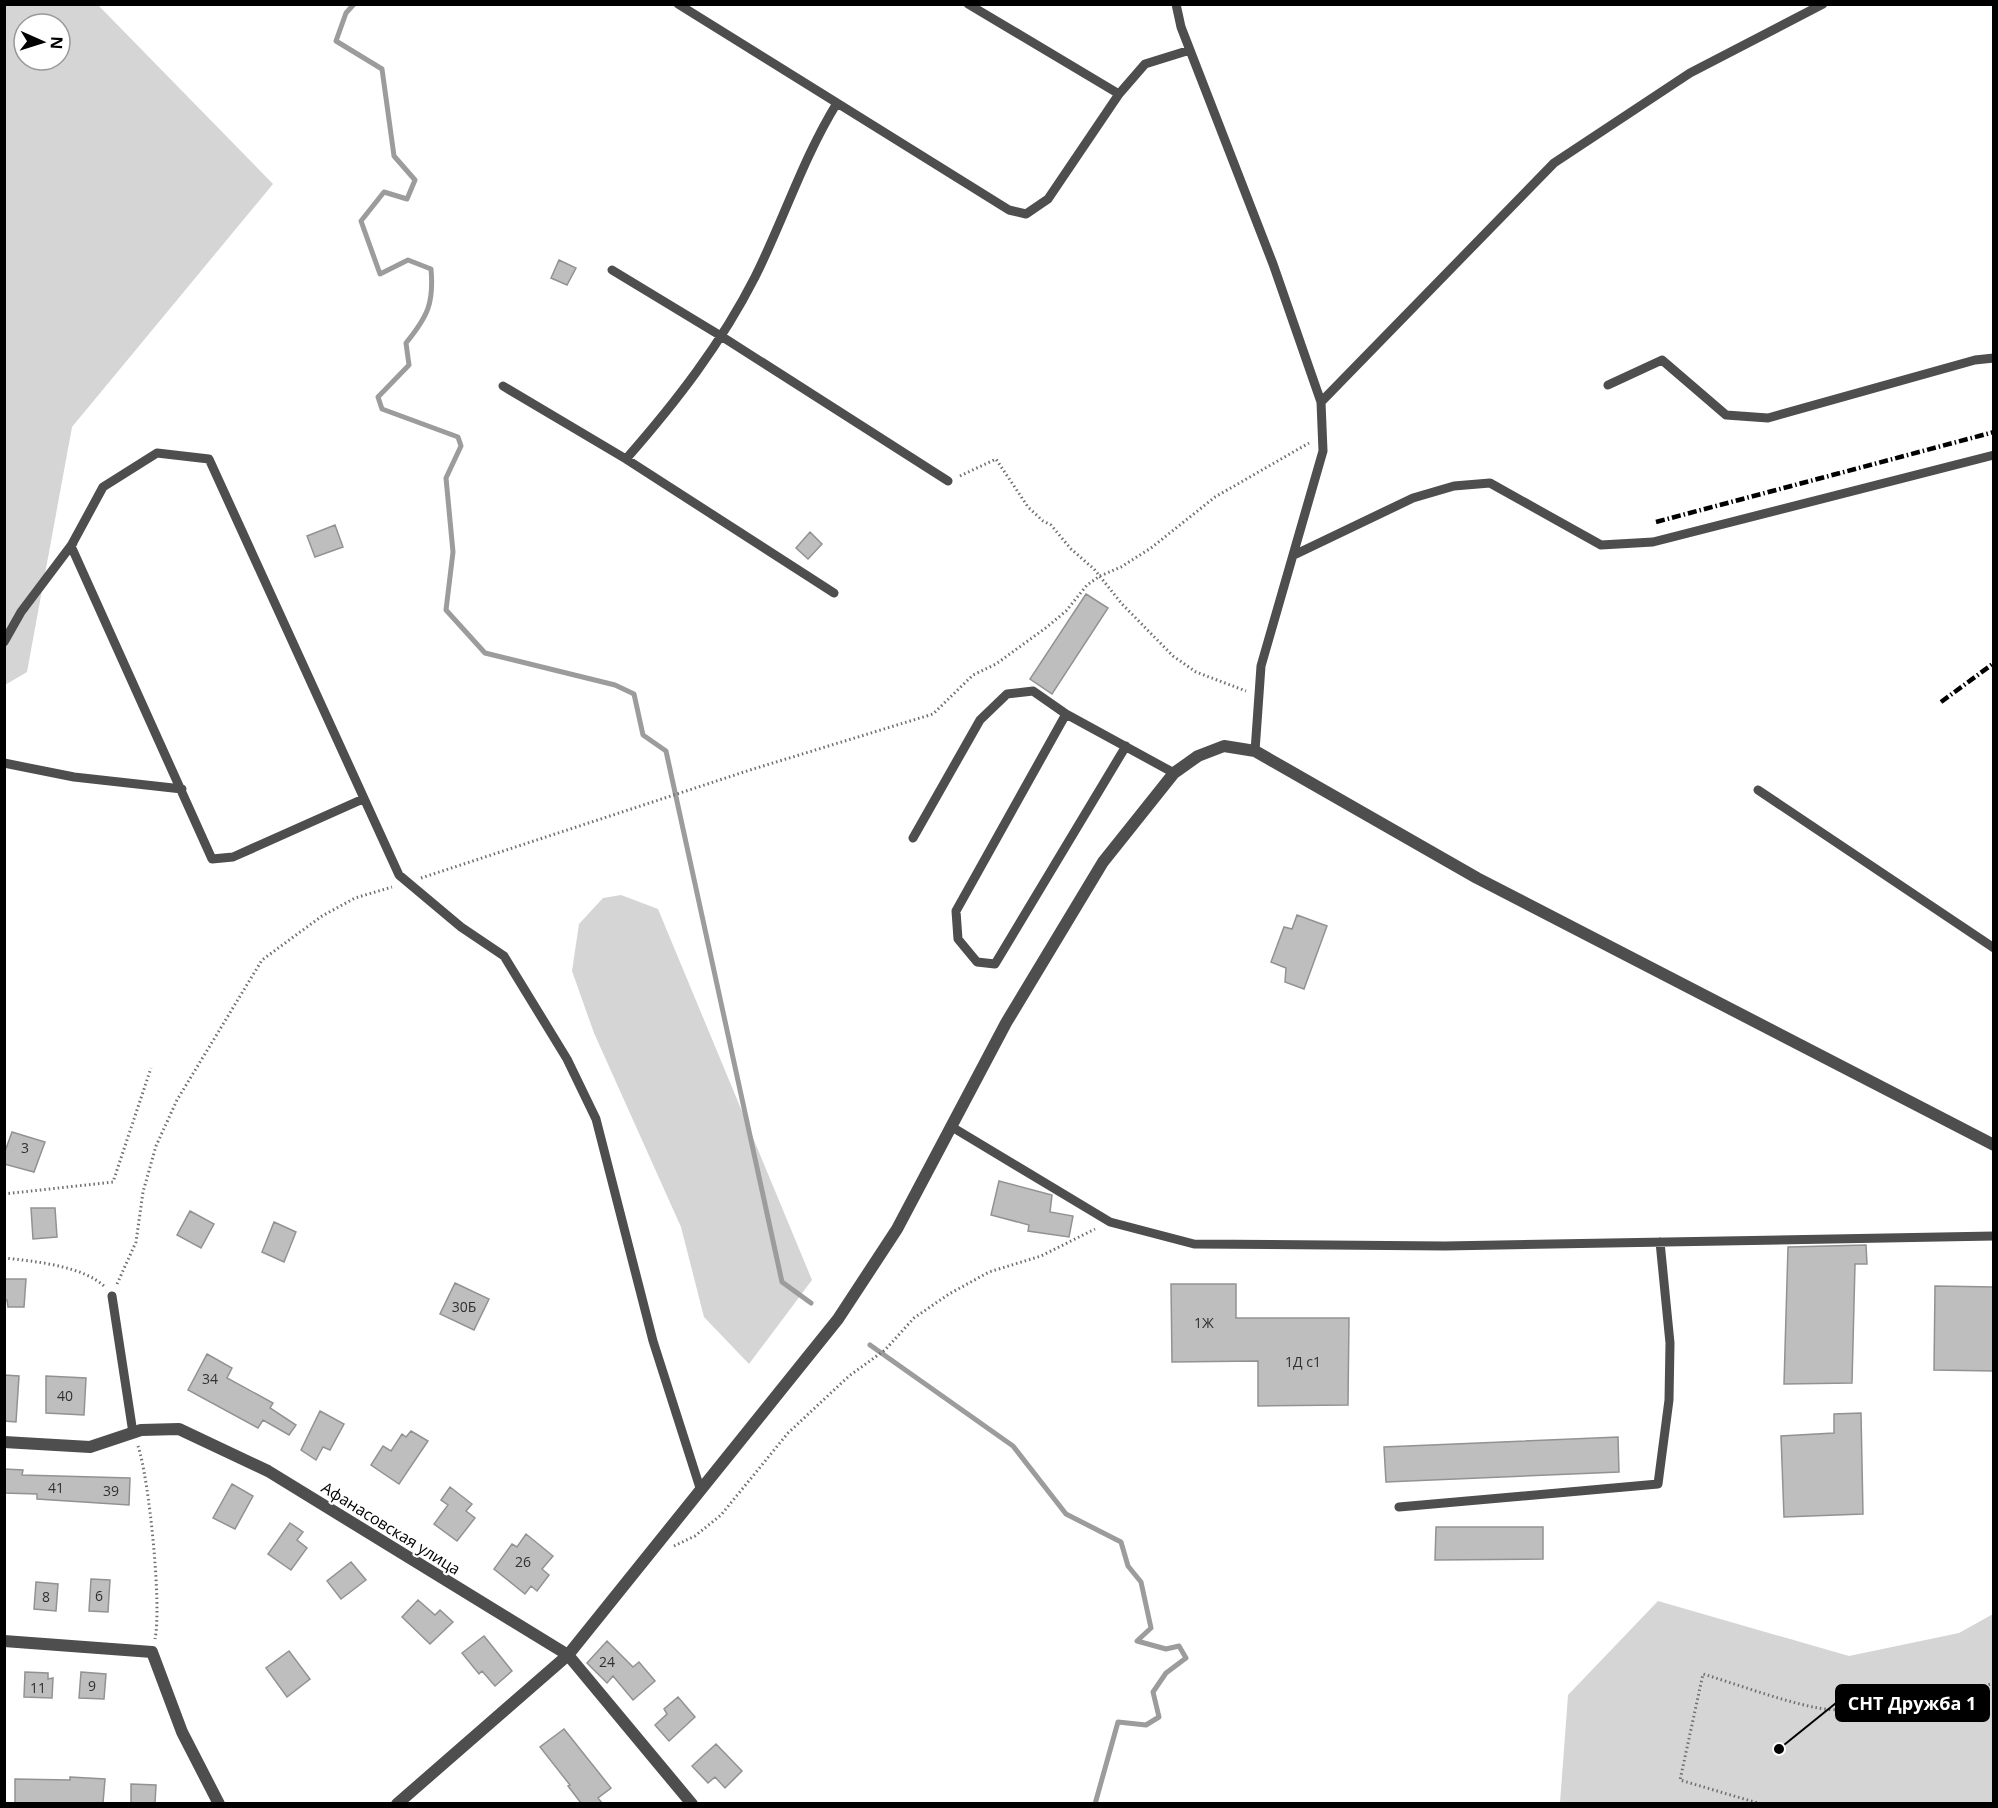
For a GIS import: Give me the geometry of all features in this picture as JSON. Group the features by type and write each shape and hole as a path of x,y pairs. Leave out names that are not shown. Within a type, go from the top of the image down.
{"street":[{"path":"397,1803 568,1655 838,1319 897,1229 1006,1023 1103,862 1174,772 1198,756 1224,746 1255,750 1477,878 1994,1145"},
{"name":"Афанасовская улица","path":"4,1442 90,1447 133,1433 163,1428 179,1429 268,1471 568,1655 692,1803"},
{"path":"4,1641 152,1652 182,1732 219,1803"}],"lane":[{"path":"678,4 1009,210 1026,214 1048,199 1119,94 1145,64 1190,50"},
{"path":"968,4 1119,94"},
{"path":"1176,4 1190,50 1273,264 1321,402 1323,451 1262,666 1255,750"},
{"path":"1321,402 1554,163 1690,73 1823,4"},
{"path":"626,459 678,400 721,336 755,276 819,132 837,103"},
{"path":"612,270 721,336 948,481"},
{"path":"1608,385 1662,360 1726,415 1768,418 1975,360 1994,358"},
{"path":"503,386 626,459 834,592"},
{"path":"363,799 233,857 212,859 71,546 103,487 157,453 209,459 363,799 390,860 406,882 504,956 567,1059 596,1119 653,1341 701,1491"},
{"path":"1294,555 1413,498 1454,486 1490,483 1601,545 1653,542 1994,454"},
{"path":"4,642 21,612 76,538"},
{"path":"913,838 980,720 1007,694 1033,691 1066,714 1174,772"},
{"path":"1066,714 956,911 958,939 977,962 995,964 1126,746"},
{"path":"4,763 74,777 182,789"},
{"path":"1758,790 1994,948"},
{"path":"952,1126 1110,1222 1194,1244 1445,1246 1994,1236"},
{"path":"1399,1507 1659,1484 1669,1400 1670,1343 1660,1242"},
{"path":"112,1296 133,1433"}],"path":[{"path":"4,1258 48,1263 83,1275 103,1284 112,1296 136,1242 143,1192 156,1146 177,1100 262,960 295,934 355,898 750,770 933,714 973,675 996,664 1047,627 1066,611 1087,585 1150,548 1215,496 1322,435"},
{"path":"948,481 996,459 1028,507 1043,522 1051,525 1071,549 1100,576 1122,604 1173,656 1196,672 1259,695"},
{"path":"4,1194 113,1182 151,1068"},
{"path":"658,1543 669,1547 684,1544 721,1515 788,1433 849,1376 885,1350 914,1318 949,1294 989,1272 1041,1256 1110,1222"},
{"path":"133,1433 142,1459 150,1522 156,1631 152,1652"},
{"path":"1761,1803 1680,1780 1703,1674 1814,1708 1862,1710 1960,1694 1994,1683"}],"shaded area":[{"path":"5,5 98,5 273,184 72,427 27,672 5,685"},
{"path":"621,895 658,909 812,1280 749,1364 704,1317 681,1227 594,1033 572,971 579,924 603,898"},
{"path":"1658,1601 1849,1656 1959,1633 1993,1614 1993,1803 1560,1803 1568,1695"}],"building":[{"path":"559,260 576,268 567,285 551,278"},
{"path":"335,525 343,547 315,557 307,536"},
{"path":"810,532 822,544 808,559 796,548"},
{"path":"1086,594 1108,608 1052,694 1030,679"},
{"path":"1297,915 1327,926 1304,989 1285,982 1286,968 1271,962 1284,927 1292,929"},
{"path":"12,1132 45,1142 34,1172 4,1164 4,1154"},
{"path":"999,1181 1052,1195 1050,1212 1073,1216 1069,1237 1028,1231 1029,1225 991,1215"},
{"path":"31,1208 55,1208 57,1237 33,1239"},
{"path":"190,1211 214,1224 201,1248 177,1235"},
{"path":"274,1222 296,1232 284,1262 262,1252"},
{"path":"1866,1245 1867,1264 1855,1264 1852,1383 1784,1384 1788,1247"},
{"path":"4,1279 26,1279 24,1307 8,1307 7,1300 4,1300"},
{"path":"455,1283 489,1299 474,1330 440,1314"},
{"path":"1171,1284 1236,1284 1236,1318 1349,1318 1348,1405 1258,1406 1258,1361 1172,1362"},
{"path":"1935,1286 1994,1287 1994,1371 1934,1370"},
{"path":"207,1354 232,1368 227,1378 273,1403 270,1408 296,1425 289,1435 263,1420 258,1428 188,1390"},
{"path":"4,1375 19,1376 16,1422 4,1421"},
{"path":"46,1376 86,1378 84,1415 46,1413"},
{"path":"320,1411 344,1424 330,1450 323,1447 316,1460 301,1450"},
{"path":"1861,1413 1863,1514 1784,1517 1781,1436 1834,1433 1834,1414"},
{"path":"411,1431 428,1441 399,1484 371,1465 383,1446 391,1451 402,1434 406,1437"},
{"path":"1618,1437 1619,1472 1386,1482 1384,1447"},
{"path":"4,1469 23,1470 22,1475 130,1478 129,1505 37,1499 37,1494 4,1493"},
{"path":"232,1484 253,1496 235,1529 213,1518"},
{"path":"450,1487 472,1504 466,1511 475,1518 457,1541 434,1524 448,1505 441,1500"},
{"path":"290,1523 303,1532 297,1540 307,1548 291,1570 268,1554"},
{"path":"1436,1527 1543,1527 1543,1559 1435,1560"},
{"path":"526,1534 553,1556 542,1569 549,1575 537,1591 531,1586 525,1594 494,1569 512,1544 517,1547"},
{"path":"351,1562 366,1580 341,1599 327,1581"},
{"path":"91,1579 110,1580 108,1612 89,1611"},
{"path":"36,1582 58,1584 56,1611 34,1609"},
{"path":"418,1600 435,1615 440,1610 453,1622 430,1644 402,1617"},
{"path":"484,1636 512,1671 495,1686 482,1671 479,1674 462,1653"},
{"path":"607,1641 633,1667 639,1662 655,1681 633,1700 613,1676 607,1683 587,1663"},
{"path":"289,1651 310,1679 287,1697 266,1668"},
{"path":"25,1672 48,1673 48,1679 53,1678 52,1698 24,1697"},
{"path":"81,1672 106,1674 104,1699 79,1698"},
{"path":"678,1697 695,1717 669,1741 655,1725 667,1714 664,1709"},
{"path":"564,1729 611,1788 598,1798 602,1803 581,1803 540,1747"},
{"path":"716,1744 742,1771 725,1788 715,1777 708,1783 692,1766"},
{"path":"70,1777 105,1779 103,1803 15,1803 15,1779 70,1780"},
{"path":"131,1784 156,1785 155,1803 131,1803"}],"waterway":[{"path":"354,4 346,13 336,41 382,69 394,156 415,180 407,199 384,192 361,221 380,274 408,260 431,269 428,309 420,325 406,343 409,365 378,397 382,409 458,437 461,446 446,478 453,552 446,610 485,653 615,685 634,694 643,735 666,751 782,1282 811,1303"},
{"path":"870,1345 1013,1446 1066,1514 1121,1542 1128,1566 1141,1582 1151,1628 1137,1641 1166,1649 1179,1646 1186,1658 1166,1673 1153,1692 1159,1717 1146,1725 1118,1722 1095,1804"}],"railway":[{"path":"1656,522 1994,432"},
{"path":"1941,702 1994,663"}],"place":[{"name":"СНТ Дружба 1","path":"1779,1749"}]}
